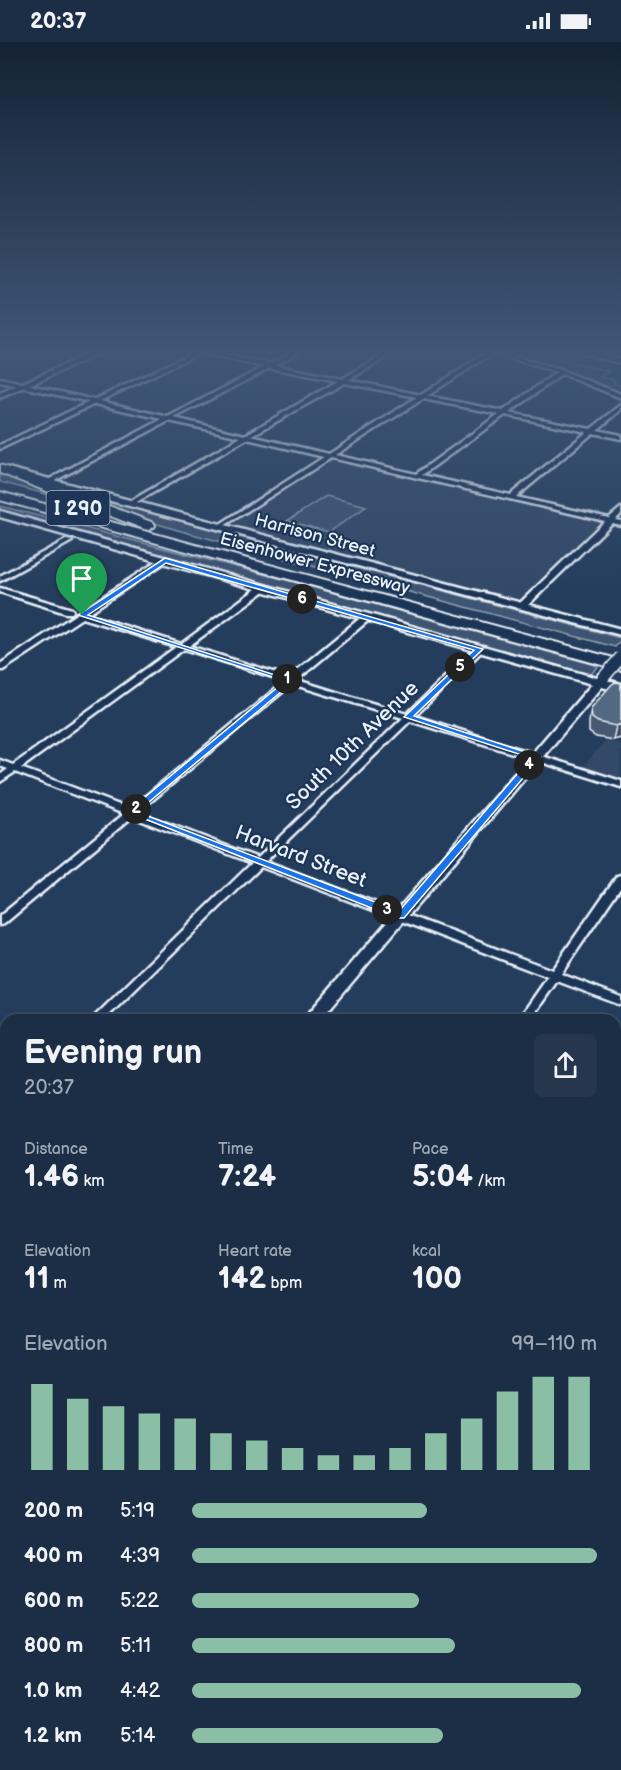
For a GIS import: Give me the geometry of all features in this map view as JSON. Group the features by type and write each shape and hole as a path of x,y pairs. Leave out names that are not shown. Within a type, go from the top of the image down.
{"highway":[{"path":"0,469 157,529"},
{"name":"Eisenhower Expressway","path":"0,487 621,656"},
{"name":"Eisenhower Expressway","path":"0,496 621,665"},
{"path":"0,505 65,518 90,520"}],"street":[{"path":"0,447 27,434"},
{"path":"48,482 139,434"},
{"path":"237,434 621,523"},
{"path":"131,503 251,434"},
{"path":"219,527 364,434"},
{"path":"417,476 475,434"},
{"path":"511,498 589,434"},
{"path":"605,434 621,437"},
{"name":"Harrison Street","path":"0,469 621,632"},
{"path":"522,606 621,510"},
{"path":"0,514 479,649 602,679 621,688"},
{"path":"0,579 68,541"},
{"path":"0,668 165,560"},
{"path":"0,779 263,588"},
{"path":"0,590 69,611"},
{"path":"82,615 621,784"},
{"path":"0,922 367,617"},
{"name":"South 10th Avenue","path":"103,1014 479,649"},
{"path":"316,1014 621,656"},
{"name":"Harvard Street","path":"0,763 621,1000"},
{"path":"528,1014 621,878"}],"shaded area":[{"path":"335,459 605,522 521,602 230,526"},
{"path":"0,474 76,502 0,482"},
{"path":"63,490 621,638 621,641 615,647 181,531 128,515"},
{"path":"326,496 367,506 329,532 287,521"},
{"path":"0,506 294,582 599,666 588,674 0,510"},
{"path":"606,740 621,745 621,779 583,767"}],"building":[{"path":"616,682 621,683 621,724 616,726 598,722 592,718 591,708"}],"route":[{"path":"165,560 479,649 408,717 537,757 400,915 131,812 291,681 82,615 165,560"}]}
